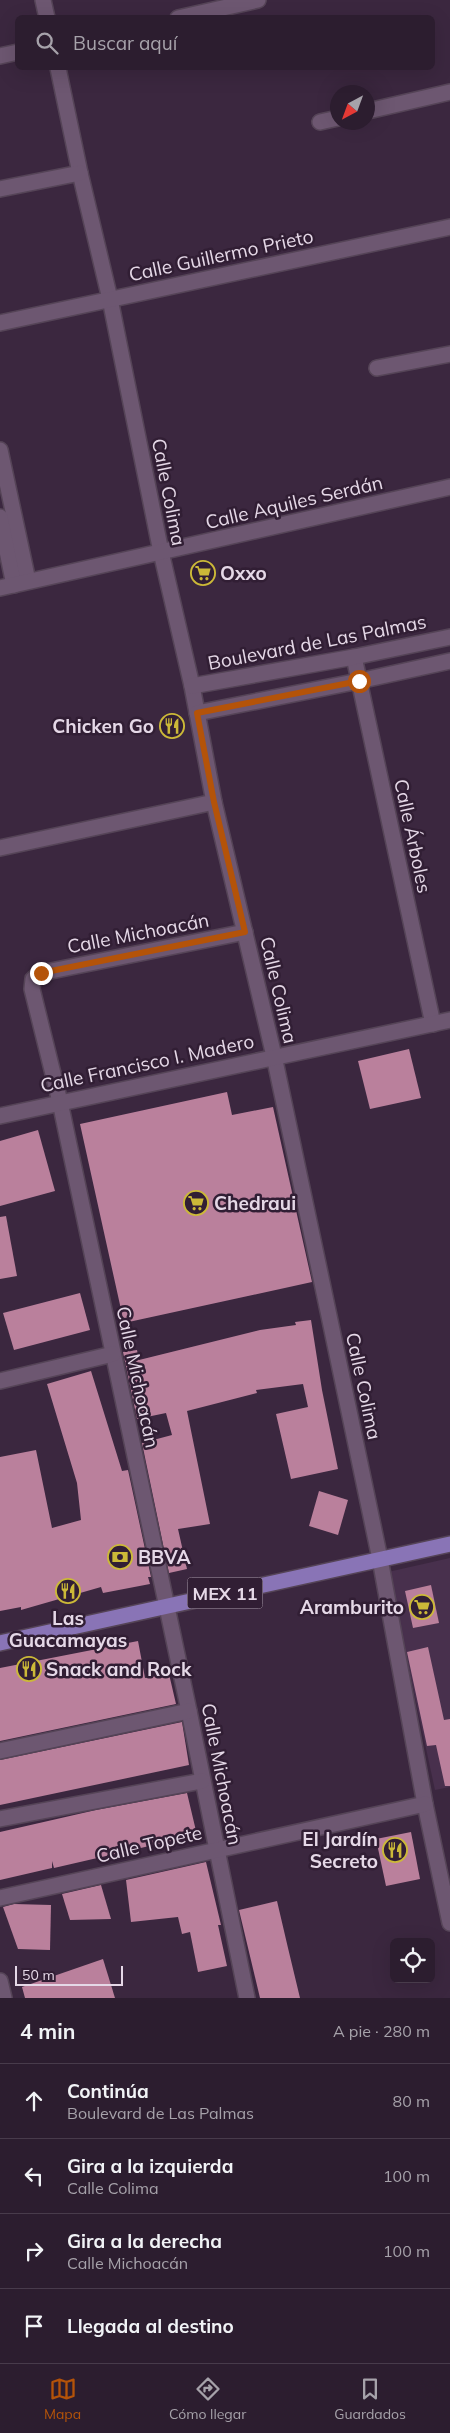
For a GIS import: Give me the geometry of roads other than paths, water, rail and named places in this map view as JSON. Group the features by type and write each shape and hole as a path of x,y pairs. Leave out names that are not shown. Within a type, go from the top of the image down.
{"main road":[{"name":"MEX 11","path":"0,1642 450,1544"}],"street":[{"path":"43,0 46,15"},
{"path":"191,15 258,0"},
{"path":"0,56 15,53"},
{"name":"Calle Colima","path":"58,70 80,173 110,299 161,552 192,686 214,802 274,1056 380,1559 425,1804 450,1923"},
{"path":"375,109 450,92"},
{"path":"320,122 330,120"},
{"path":"0,189 80,173"},
{"name":"Calle Guillermo Prieto","path":"0,323 450,226"},
{"path":"378,368 450,354"},
{"path":"0,450 14,584"},
{"name":"Calle Aquiles Serdán","path":"14,584 450,487"},
{"path":"0,517 14,584"},
{"name":"Boulevard de Las Palmas","path":"192,686 354,657 450,637"},
{"name":"Calle Árboles","path":"354,657 433,1024"},
{"path":"197,713 450,661"},
{"path":"0,848 214,802"},
{"name":"Calle Michoacán","path":"245,932 41,973 33,979 32,989 60,1102 189,1711 247,1998"},
{"name":"Calle Francisco I. Madero","path":"0,1116 274,1056 450,1020"},
{"path":"0,1381 113,1354"},
{"path":"0,1751 189,1711"},
{"path":"0,1819 202,1781"},
{"name":"Calle Topete","path":"0,1898 425,1804"},
{"path":"0,1981 4,1998"}],"place":[{"name":"Oxxo","path":"203,573"},
{"name":"Chicken Go","path":"172,726"},
{"name":"Chedraui","path":"196,1203"},
{"name":"BBVA","path":"120,1557"},
{"name":"Las Guacamayas","path":"68,1591"},
{"name":"Aramburito","path":"422,1607"},
{"name":"Snack and Rock","path":"29,1669"},
{"name":"El Jardín Secreto","path":"395,1850"}]}
